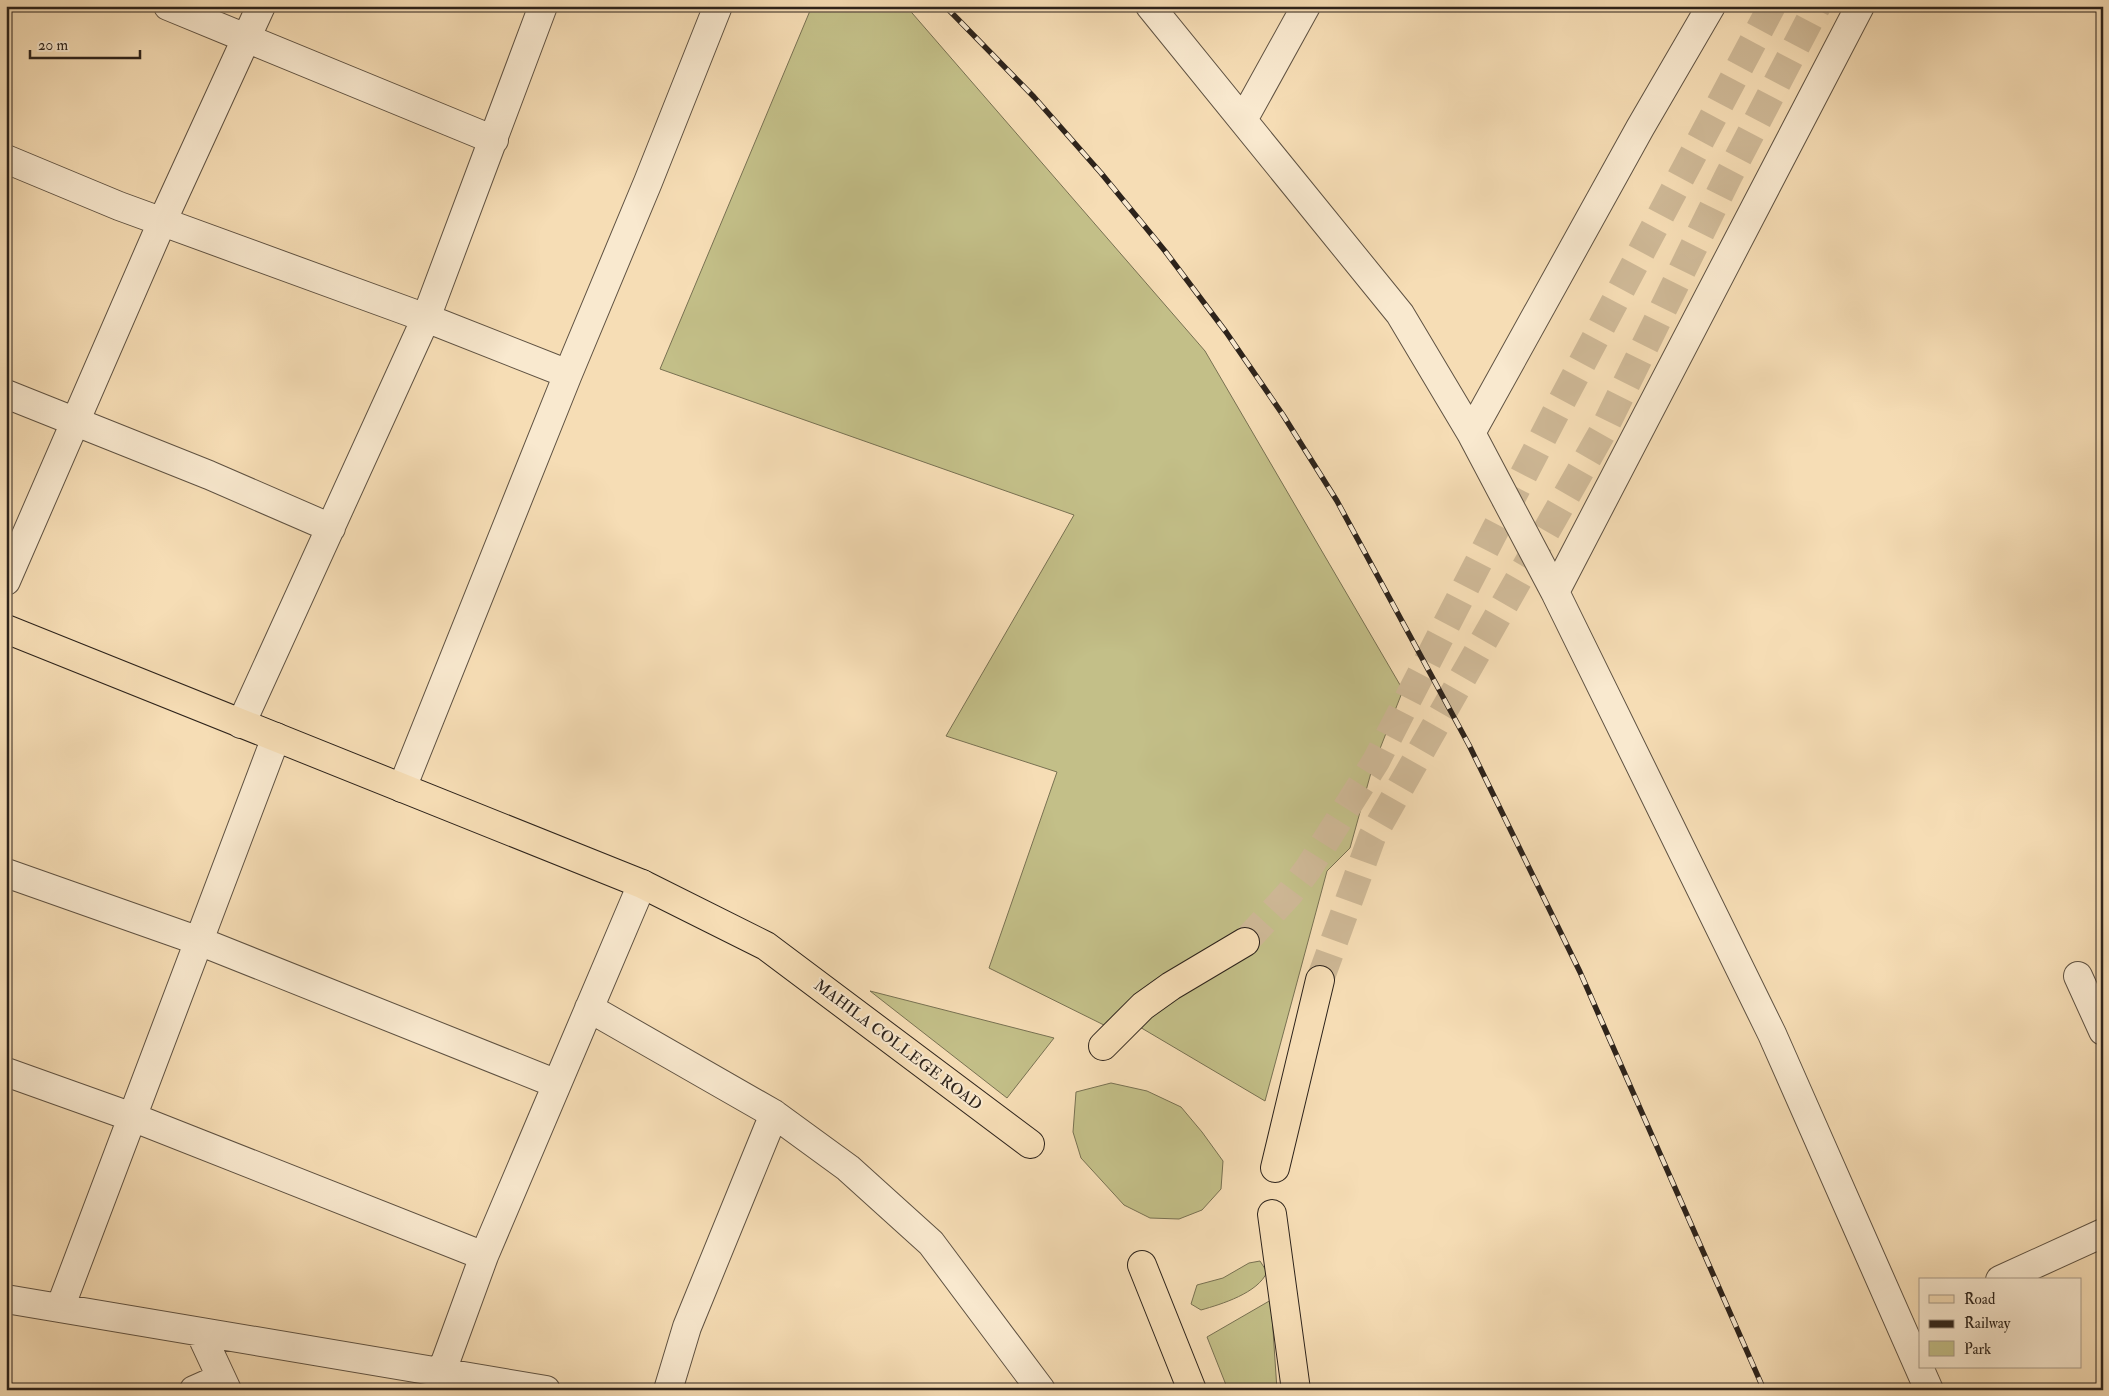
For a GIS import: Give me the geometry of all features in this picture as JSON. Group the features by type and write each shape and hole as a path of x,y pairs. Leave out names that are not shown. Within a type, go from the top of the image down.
{"main road":[{"name":"MAHILA COLLEGE ROAD","path":"6,629 642,884 766,946 1030,1144"},
{"path":"1103,1046 1144,1006 1171,986 1245,942"},
{"path":"1275,1168 1320,980"},
{"path":"1272,1214 1296,1390"},
{"path":"1142,1265 1192,1390"}],"street":[{"path":"168,6 494,140"},
{"path":"6,581 162,222 261,6"},
{"path":"241,724 426,318 543,6"},
{"path":"402,788 718,6"},
{"path":"1150,6 1400,314 1471,433 1555,592 1772,1034 1910,1321 1919,1354"},
{"path":"1242,120 1306,6"},
{"path":"1471,433 1640,128 1711,6"},
{"path":"1555,592 1860,6"},
{"path":"6,159 162,222 426,318 568,374"},
{"path":"6,394 209,475 331,528"},
{"path":"60,1308 276,737"},
{"path":"6,873 199,941 557,1084"},
{"path":"435,1385 484,1256 642,884"},
{"path":"2078,976 2103,1031"},
{"path":"590,1008 774,1114 848,1168 931,1243 1041,1390"},
{"path":"6,1072 132,1117 484,1256"},
{"path":"668,1390 687,1327 774,1114"},
{"path":"2004,1278 2103,1233"},
{"path":"6,1299 200,1332 435,1385 546,1390"},
{"path":"194,1390 224,1384 200,1332"},
{"path":"1923,1368 1929,1390"}],"green space":[{"path":"812,6 906,6 1205,351 1403,690 1372,769 1350,848 1327,871 1265,1101 1133,1023 1114,1030 989,968 1057,772 946,736 1074,515 660,369"},
{"path":"870,991 1054,1038 1007,1098"},
{"path":"1111,1083 1147,1091 1181,1107 1223,1161 1221,1189 1202,1210 1179,1219 1150,1218 1124,1205 1081,1158 1073,1132 1076,1092"},
{"path":"1260,1261 1267,1272 1256,1286 1248,1292 1229,1301 1201,1310 1191,1304 1197,1285 1223,1278 1249,1263"},
{"path":"1271,1300 1277,1390 1228,1390 1207,1337"}],"tunnel":[{"path":"1245,942 1290,893 1308,869 1376,761 1556,412 1772,6"},
{"path":"1320,980 1372,837 1602,433 1728,177 1817,6"}],"railway":[{"path":"945,6 1034,97 1101,173 1165,251 1226,332 1283,415 1337,501 1469,745 1580,972 1764,1390"}]}
